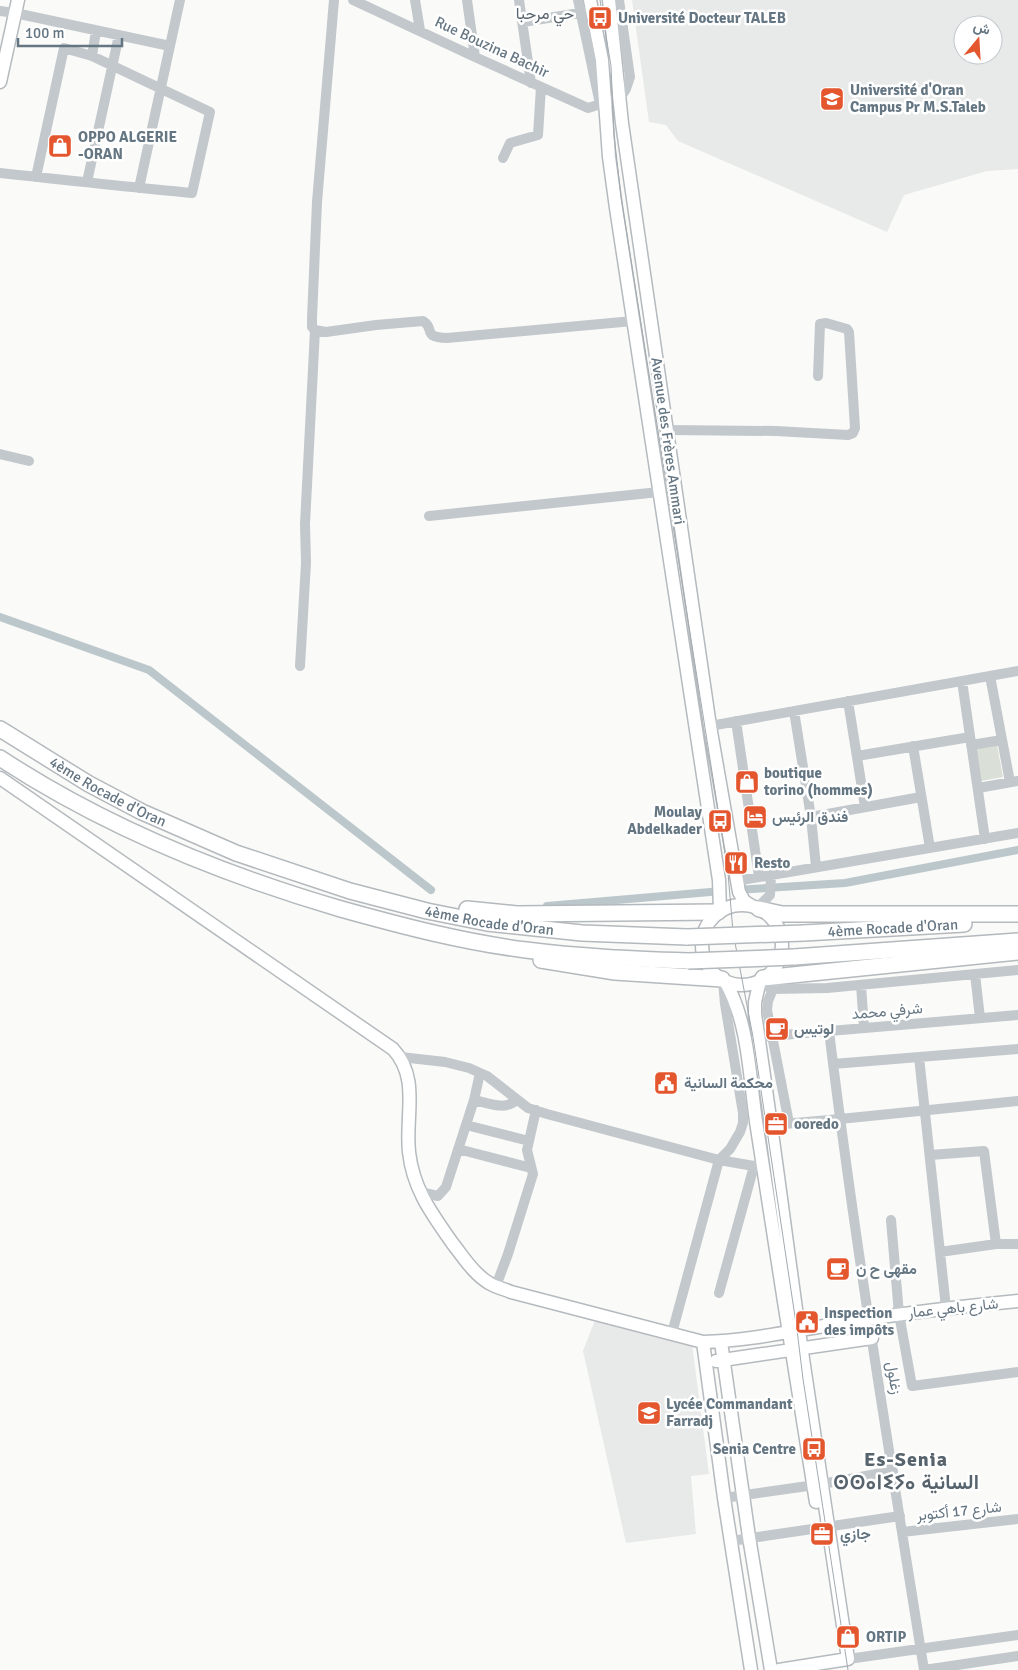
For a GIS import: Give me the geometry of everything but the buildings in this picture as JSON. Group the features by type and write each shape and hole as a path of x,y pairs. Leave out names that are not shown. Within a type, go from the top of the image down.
{"highway":[{"name":"4ème Rocade d'Oran","path":"0,729 89,784 186,832 236,853 350,891 428,911 487,923 582,933 687,937 804,933 1018,919"},
{"name":"4ème Rocade d'Oran","path":"0,758 59,794 138,834 177,852 236,875 394,924 470,941 526,950 598,957 688,961 794,957 1018,941"},
{"path":"350,891 494,912 550,914 720,907"},
{"path":"756,908 782,914 1018,914"},
{"path":"394,924 496,952 563,964 615,972 723,980"},
{"path":"764,982 1018,952"}],"main road":[{"path":"0,82 18,0"},
{"name":"Avenue des Frères Ammari","path":"609,0 622,123 710,726 737,887"},
{"name":"Avenue des Frères Ammari","path":"587,8 602,60 603,103 607,118 609,157 719,880 720,907"},
{"path":"0,778 393,1049 401,1057"},
{"path":"737,887 744,901 773,921 781,938 782,947 776,965 764,982 755,1007 765,1036 772,1125 794,1331 845,1662 779,1670"},
{"path":"756,908 739,905 720,907 704,930 702,941 703,953 706,963 723,980 736,1002 743,1026 758,1166 794,1331"},
{"path":"723,980 743,984 764,982"},
{"name":"شارع باهي عمار","path":"401,1057 410,1082 408,1149 410,1166 420,1192 429,1211 475,1273 490,1284 511,1292 703,1342 721,1342 899,1314 1018,1301"},
{"path":"706,1362 872,1338"},
{"path":"703,1342 724,1498 751,1670"},
{"path":"721,1342 749,1537 771,1670"}],"street":[{"path":"139,188 180,0"},
{"path":"300,666 315,330 312,327 312,318 317,202 334,0"},
{"name":"Rue Bouzina Bachir","path":"353,0 366,3 475,57 607,118"},
{"path":"415,0 420,30"},
{"path":"467,0 475,57"},
{"path":"503,158 510,143 538,135 536,85 519,0"},
{"path":"578,0 587,8"},
{"path":"588,108 620,98 630,77 619,0"},
{"path":"522,22 587,8"},
{"path":"0,11 170,46"},
{"path":"92,56 96,31"},
{"path":"87,182 119,36"},
{"path":"0,173 36,177 87,182 139,188 192,193 210,112 92,56 64,48 36,177"},
{"path":"315,330 326,332 423,321 426,322 429,333 432,336 447,338 633,321"},
{"path":"667,430 776,431 848,435 853,433 855,428 848,329 826,322 820,324 818,376"},
{"path":"0,454 29,461"},
{"path":"429,516 659,492"},
{"path":"710,726 1018,671"},
{"path":"978,788 1014,781 1002,740 990,676"},
{"path":"962,681 985,839"},
{"path":"848,701 865,807"},
{"path":"794,711 811,817 816,867"},
{"path":"736,721 759,877"},
{"path":"857,756 913,746 1002,740"},
{"path":"913,746 930,848"},
{"path":"811,817 921,797"},
{"path":"759,877 771,883 816,867 1018,833"},
{"path":"737,887 759,877"},
{"path":"756,908 768,899 771,883"},
{"path":"764,982 828,988 1018,970"},
{"path":"975,974 980,1018"},
{"path":"672,1333 719,1160 730,1149 740,1132 743,1113 724,998 723,980"},
{"path":"861,985 864,1028"},
{"name":"شرفي محمد","path":"765,1036 1018,1015"},
{"name":"زغلول","path":"829,1031 869,1319 924,1670"},
{"path":"765,1036 789,1123"},
{"path":"833,1064 1018,1049"},
{"path":"401,1057 445,1062 480,1073 487,1076 528,1108 646,1142 719,1160 758,1166 719,1293"},
{"path":"919,1057 946,1308"},
{"path":"429,1211 446,1187 474,1100 480,1073"},
{"path":"474,1100 504,1107 511,1105 517,1100"},
{"path":"772,1125 1018,1101"},
{"path":"496,1286 533,1174 527,1150 536,1110"},
{"path":"732,1113 743,1113"},
{"path":"466,1125 529,1141"},
{"path":"458,1149 531,1168"},
{"path":"930,1155 984,1151 996,1244"},
{"path":"420,1192 438,1196"},
{"path":"891,1220 899,1314 912,1386 1018,1372"},
{"path":"940,1252 996,1244 1018,1244"},
{"path":"724,1498 893,1471"},
{"path":"731,1541 900,1516"},
{"name":"شارع 17 أكتوبر","path":"902,1532 1018,1520"},
{"path":"845,1662 1018,1635"},
{"path":"924,1670 1018,1656"}],"shaded area":[{"name":"Université d'Oran Campus Pr M.S.Taleb","path":"632,0 1018,0 1018,169 987,171 904,195 887,232 678,141 666,125 649,122"},
{"path":"997,745 1003,777 981,781 976,748"},
{"name":"Lycée Commandant Farradj","path":"595,1320 692,1344 709,1474 691,1476 696,1534 626,1543 583,1351"}],"waterway":[{"path":"0,617 149,670 431,890"},
{"path":"736,890 845,883 1018,850"},
{"path":"547,906 722,891"}],"tram line":[{"path":"600,0 611,66 614,135 621,197 728,873 733,932 753,1037 848,1670"}],"place":[{"name":"Université Docteur TALEB","path":"600,18"},
{"name":"Université d'Oran Campus Pr M.S.Taleb","path":"832,99"},
{"name":"OPPO ALGERIE -ORAN","path":"60,146"},
{"name":"boutique torino (hommes)","path":"747,782"},
{"name":"فندق الرئيس","path":"755,817"},
{"name":"Moulay Abdelkader","path":"720,821"},
{"name":"Resto","path":"736,863"},
{"name":"لوتيس","path":"777,1029"},
{"name":"محكمة السانية","path":"666,1083"},
{"name":"ooredo","path":"776,1124"},
{"name":"مقهى ح ن","path":"838,1269"},
{"name":"Inspection des impôts","path":"807,1322"},
{"name":"Lycée Commandant Farradj","path":"649,1413"},
{"name":"Senia Centre","path":"814,1449"},
{"name":"جازي","path":"822,1534"},
{"name":"ORTIP","path":"848,1637"}],"district":[{"name":"حي مرحبا","path":"545,14"},
{"name":"Es-Senia ⵙⵙⴰⵏⵉⵢⴰ السانية","path":"906,1470"}]}
